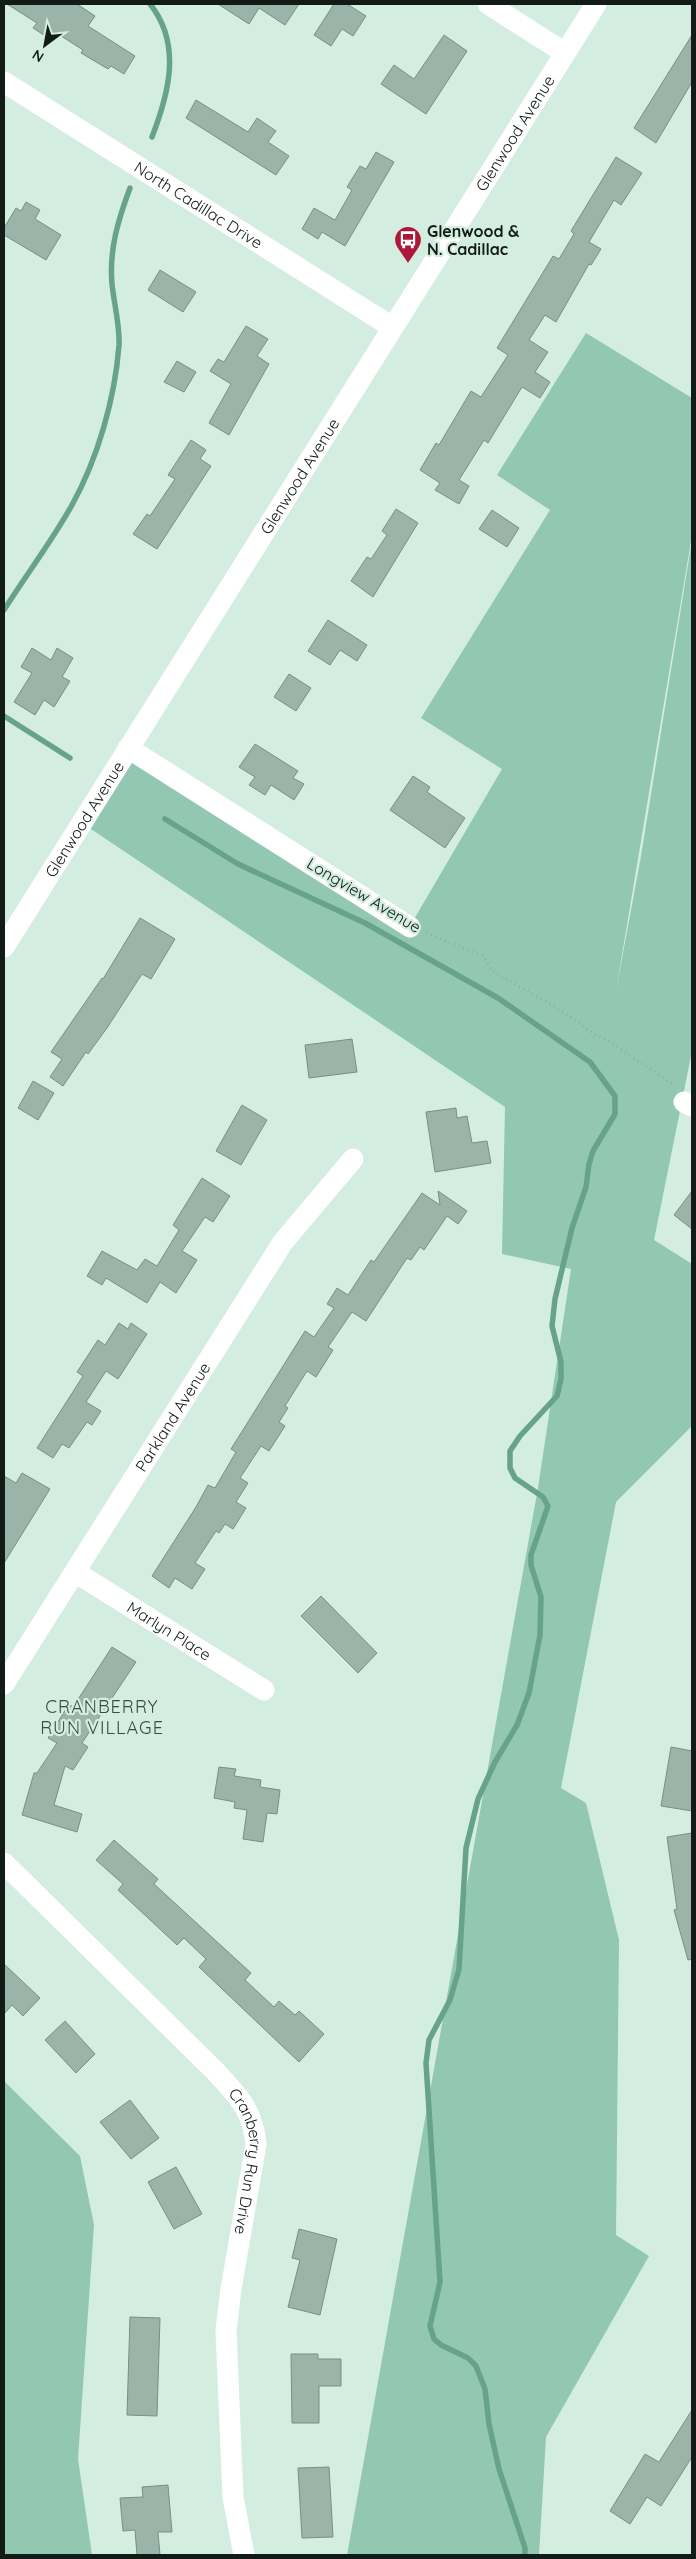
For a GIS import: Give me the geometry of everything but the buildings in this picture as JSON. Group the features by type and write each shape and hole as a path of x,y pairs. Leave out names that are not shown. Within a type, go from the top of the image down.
{"street":[{"path":"488,4 565,53"},
{"name":"Glenwood Avenue","path":"4,947 596,4"},
{"name":"North Cadillac Drive","path":"4,82 392,327"},
{"name":"Longview Avenue","path":"128,748 410,926"},
{"name":"Parkland Avenue","path":"4,1684 283,1242 353,1159"},
{"name":"Marlyn Place","path":"75,1572 264,1690"},
{"name":"Cranberry Run Drive","path":"4,1862 216,2072 241,2100 254,2125 256,2144 226,2331 233,2497 244,2555"}],"path":[{"name":"Longview Avenue","path":"410,926 483,956 492,971 557,1008 667,1080 683,1093 688,1104"}],"green space":[{"path":"586,333 692,398 692,535 616,991 641,856 692,540 692,1051 654,1240 692,1264 692,1426 616,1502 561,1788 586,1803 619,1940 616,2235 649,2256 546,2437 539,2555 347,2555 538,1488 571,1269 502,1254 505,1107 82,823 128,748 410,926 502,769 421,718 550,510 497,475"},
{"path":"4,2081 80,2156 94,2225 78,2459 92,2555 4,2555"}],"waterway":[{"path":"150,4 160,19 166,35 169,52 167,86 152,137"},
{"path":"4,610 72,505 90,468 104,427 114,386 119,345 111,271 113,247 118,223 130,188"},
{"path":"4,716 70,758"},
{"path":"165,819 238,864 365,923 498,998 590,1062 615,1096 615,1114 593,1151 589,1164 586,1187 572,1228 555,1299 552,1326 561,1362 561,1379 557,1396 520,1436 510,1451 510,1468 515,1478 543,1497 548,1506 531,1555 531,1565 541,1597 540,1635 529,1693 517,1725 495,1762 478,1799 466,1848 459,1969 450,2000 429,2040 426,2063 440,2282 430,2326 434,2339 441,2345 468,2358 476,2366 485,2389 489,2424 499,2469 525,2548 525,2555"}],"place":[{"name":"Glenwood & N. Cadillac","path":"408,264"}],"district":[{"name":"CRANBERRY RUN VILLAGE","path":"102,1716"}]}
